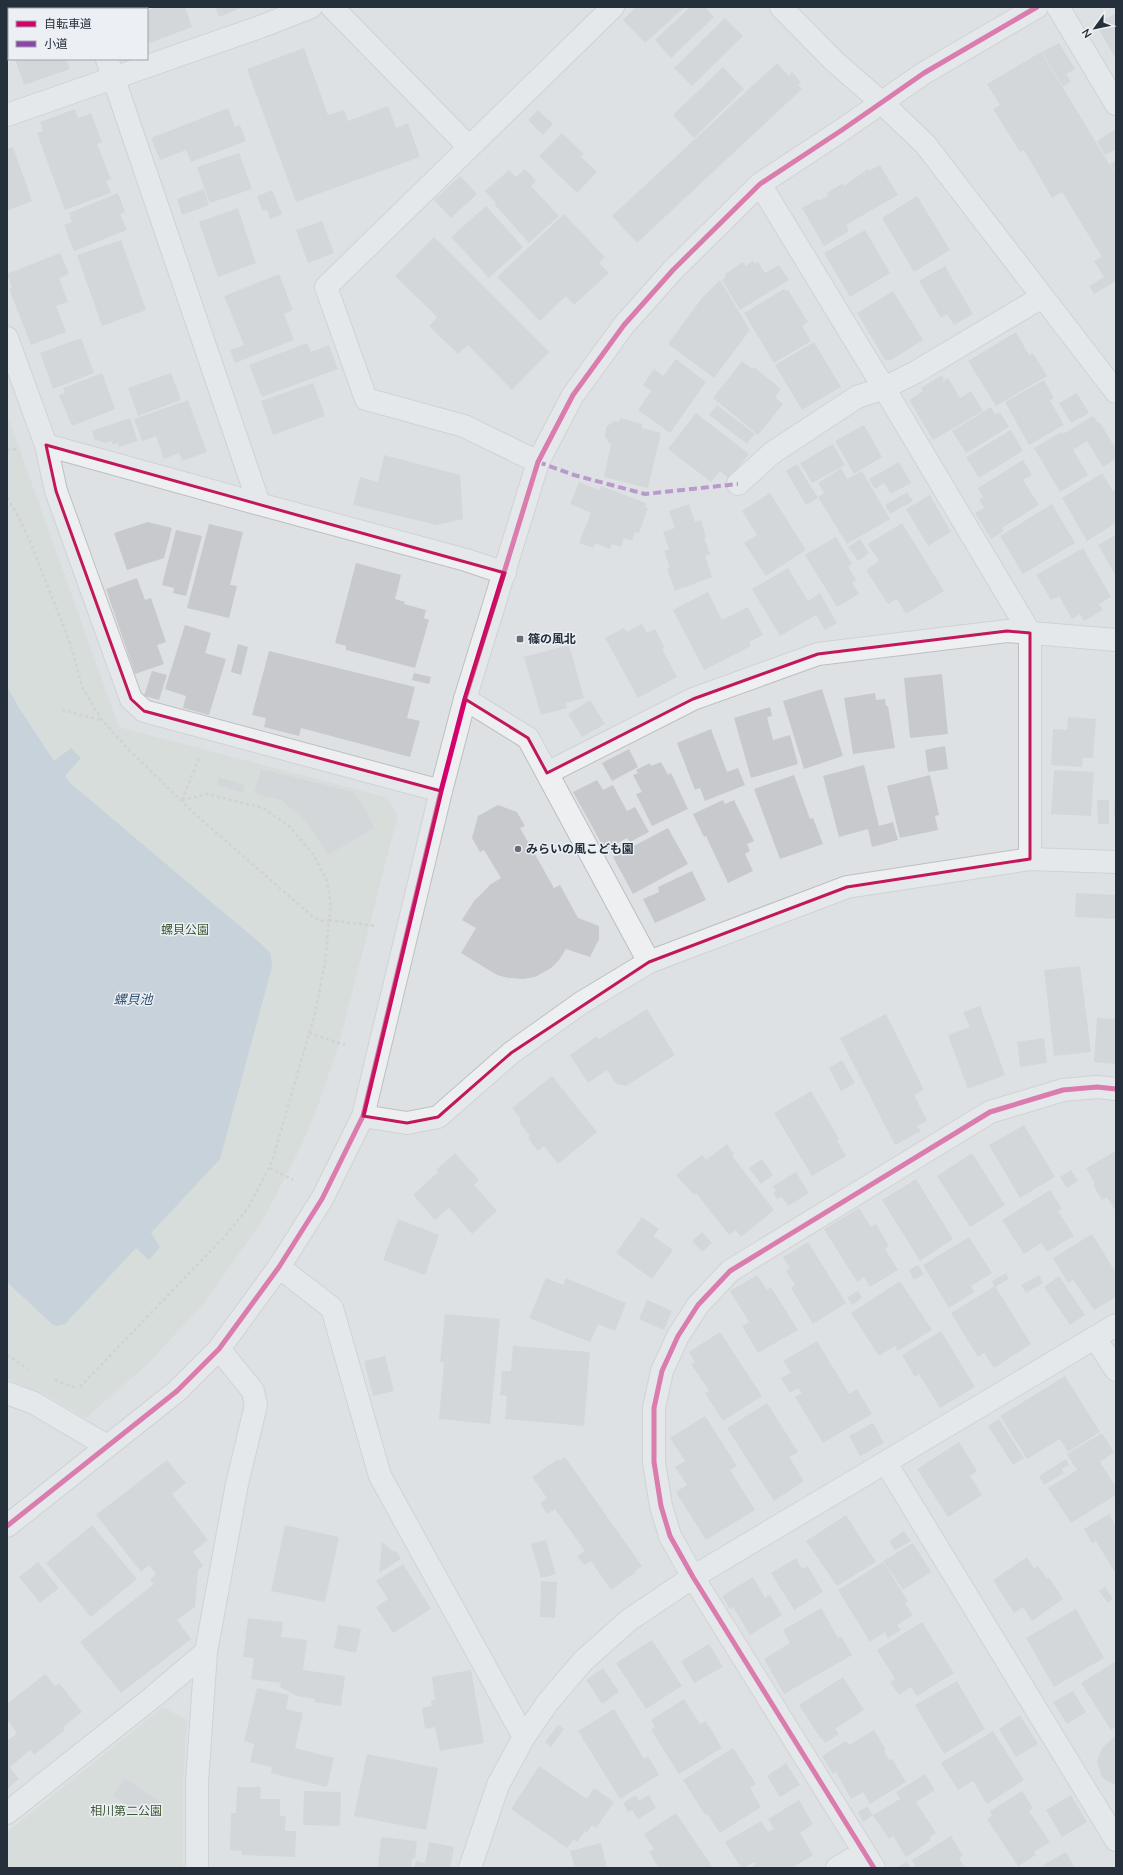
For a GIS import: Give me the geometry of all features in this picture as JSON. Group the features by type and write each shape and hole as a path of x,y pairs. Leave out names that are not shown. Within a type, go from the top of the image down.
{"street":[{"path":"148,58 260,27 311,7"},
{"path":"332,7 468,146"},
{"path":"538,462 464,426 366,399 326,286 468,146 613,7"},
{"path":"781,7 834,61 881,102 925,144 1116,392"},
{"path":"7,1526 177,1392 219,1349 279,1267 322,1199 363,1116 441,791 465,699 538,462 573,395 624,325 673,270 760,184 842,130 924,73 1037,7"},
{"path":"1058,7 1116,104"},
{"path":"7,115 110,68 139,60"},
{"path":"110,68 259,504"},
{"path":"760,184 1030,633 1030,859"},
{"path":"738,484 772,453 857,397 884,388 916,372 1042,297"},
{"path":"7,338 46,445 56,491 130,699 144,711 441,791"},
{"path":"46,445 466,560 505,573"},
{"path":"547,773 693,699 818,654 1007,631 1116,640"},
{"path":"465,699 528,738 649,962"},
{"path":"363,1116 407,1123 438,1117 511,1053 581,1003 649,962 847,887 1030,859 1116,862"},
{"path":"837,1868 869,1860 693,1577 670,1536 661,1506 654,1462 654,1408 662,1371 678,1336 698,1305 730,1271 990,1112 1063,1090 1097,1087 1116,1089"},
{"path":"279,1267 332,1308 380,1476 524,1737"},
{"path":"470,1868 498,1785 524,1737 548,1702 583,1661 629,1620 693,1577 1116,1325"},
{"path":"1096,1338 1116,1370"},
{"path":"198,1868 197,1782 206,1652 237,1484 256,1405 253,1391 219,1349"},
{"path":"7,1393 34,1403 107,1446"},
{"path":"886,1463 1116,1840"},
{"path":"7,1813 153,1697 206,1652"}],"path":[{"path":"7,498 17,514 31,544 70,643 83,689 102,720 129,750 197,816 313,917 321,921 329,920 376,926"},
{"path":"62,710 102,720"},
{"path":"182,800 202,749"},
{"path":"78,1389 225,1236 248,1208 270,1168 309,1033 325,963 331,906 327,881 313,854 289,826 263,808 207,794 182,800"},
{"path":"309,1033 345,1045"},
{"path":"270,1168 292,1180"}],"highlighted area":[{"path":"46,445 505,573 465,699 528,738 547,773 693,699 818,654 1007,631 1030,633 1030,859 847,887 649,962 511,1053 438,1117 407,1123 363,1116 441,791 144,711 131,699 56,491"}],"green space":[{"name":"螺貝公園","path":"7,414 119,727 386,797 398,815 339,1044 319,1103 304,1140 286,1176 264,1218 205,1302 148,1364 86,1418 44,1394 7,1379"},
{"name":"相川第二公園","path":"163,1707 187,1720 183,1784 183,1868 7,1868 7,1832"}],"water":[{"name":"螺貝池","path":"7,687 54,761 71,748 81,758 65,776 70,783 260,943 271,954 272,967 220,1159 151,1233 160,1247 149,1260 136,1248 65,1324 58,1326 52,1324 7,1282"}],"building":[{"path":"47,7 48,8 16,8"},
{"path":"120,7 140,7 130,8"},
{"path":"157,7 185,7 192,27 148,44 148,11"},
{"path":"215,7 243,7 219,17"},
{"path":"636,7 685,7 645,43 623,20"},
{"path":"690,7 705,7 714,17 671,58 655,40"},
{"path":"1116,13 1116,59 1096,25"},
{"path":"725,18 743,36 692,86 674,68"},
{"path":"1059,43 1075,69 1066,74 1071,82 1063,87 1042,52"},
{"path":"304,48 328,115 344,110 348,121 388,106 396,128 408,123 420,157 296,202 247,69"},
{"path":"1041,52 1116,175 1116,281 1094,294 1089,286 1104,277 1094,261 1102,257 1062,192 1052,198 1024,150 1020,152 993,109 1000,105 987,84"},
{"path":"15,60 66,60 70,69 24,85"},
{"path":"777,63 789,76 792,72 801,82 798,85 802,89 637,243 612,216"},
{"path":"723,67 744,89 694,138 673,115"},
{"path":"228,108 235,127 240,125 246,141 191,162 186,150 160,160 151,138"},
{"path":"75,109 78,118 91,113 102,142 97,144 111,179 106,181 111,193 65,210 37,133 43,131 40,122"},
{"path":"538,110 553,124 543,135 528,120"},
{"path":"1114,130 1116,134 1116,149 1105,155 1097,141"},
{"path":"562,133 584,154 581,157 597,172 577,193 539,156"},
{"path":"13,147 32,201 7,211 7,149"},
{"path":"239,153 252,189 210,203 197,167"},
{"path":"1116,160 1116,174 1110,164"},
{"path":"880,165 898,195 846,225 849,231 824,246 802,208 818,199 819,201 828,196 827,193 843,183 844,186 868,169 869,171"},
{"path":"525,169 536,181 531,186 559,216 529,243 495,205 496,203 485,191 509,170 516,177"},
{"path":"460,176 477,194 451,218 434,200"},
{"path":"204,189 209,205 182,215 177,199"},
{"path":"272,190 282,214 270,219 267,210 263,211 257,196"},
{"path":"118,193 125,212 120,214 127,230 74,251 64,225 72,222 69,213"},
{"path":"917,196 950,250 914,272 882,218"},
{"path":"486,206 523,247 489,278 451,237"},
{"path":"238,208 256,263 218,277 199,222"},
{"path":"564,214 605,257 599,263 609,273 574,305 566,296 540,321 497,277"},
{"path":"322,221 334,253 308,263 296,230"},
{"path":"865,230 890,273 850,297 824,253"},
{"path":"434,237 549,352 512,390 468,345 458,354 429,326 437,317 395,276"},
{"path":"121,240 146,310 102,326 77,255"},
{"path":"60,253 69,274 59,278 68,302 56,306 66,332 31,345 9,289 12,288 7,274"},
{"path":"753,261 755,264 758,262 765,273 779,265 789,280 740,310 722,280 726,277 725,274 743,262 746,266"},
{"path":"945,266 973,314 954,325 947,314 941,318 919,281"},
{"path":"279,274 293,310 284,314 294,340 235,363 230,350 244,345 224,296"},
{"path":"720,280 750,330 714,378 668,344 702,298"},
{"path":"784,289 786,291 788,290 808,322 802,326 811,341 774,363 744,313"},
{"path":"893,291 923,340 891,360 885,360 857,313"},
{"path":"1016,332 1029,355 1033,353 1047,376 996,406 968,361"},
{"path":"81,338 94,373 53,389 40,353"},
{"path":"814,342 841,387 802,410 775,365"},
{"path":"307,343 311,352 329,345 338,369 262,397 249,365"},
{"path":"676,359 706,382 670,433 638,410 651,391 643,385 654,369 663,376"},
{"path":"742,361 752,369 754,367 781,389 775,397 783,404 758,435 713,398"},
{"path":"102,373 115,409 72,426 59,395 65,393 63,388"},
{"path":"171,373 181,400 138,416 128,388"},
{"path":"942,375 944,381 948,378 960,398 971,391 983,411 933,440 909,400 923,391 921,388"},
{"path":"1044,380 1054,398 1050,400 1064,425 1029,445 1005,402"},
{"path":"313,383 325,416 273,435 261,401"},
{"path":"1077,393 1089,413 1071,423 1059,403"},
{"path":"188,400 207,452 182,461 179,453 164,459 156,436 142,441 134,419"},
{"path":"717,405 755,434 747,444 709,415"},
{"path":"991,407 995,414 1000,412 1009,427 966,453 952,431"},
{"path":"696,413 749,454 729,479 720,471 711,482 668,449"},
{"path":"1093,416 1098,423 1100,423 1116,449 1116,459 1103,467 1087,441 1073,450 1088,475 1060,492 1034,448 1061,432 1063,434"},
{"path":"130,418 138,441 119,447 118,443 113,445 111,441 106,443 95,440 92,431"},
{"path":"620,418 642,424 642,428 661,433 648,488 604,477 611,444 605,436 606,427 614,421 619,422"},
{"path":"864,425 882,457 854,474 835,441"},
{"path":"1011,430 1023,451 979,478 966,457"},
{"path":"833,444 845,465 812,483 800,463"},
{"path":"384,455 460,475 463,519 437,525 353,505 360,477 378,482"},
{"path":"1023,460 1032,475 1023,480 1039,505 1002,528 1004,531 991,539 975,513 984,508 979,499 983,497 978,488"},
{"path":"899,462 911,483 891,494 884,483 875,489 869,479"},
{"path":"797,464 818,498 806,505 786,471"},
{"path":"841,468 847,479 862,471 890,519 847,544 818,497 824,493 818,483"},
{"path":"1102,473 1113,491 1116,489 1116,523 1087,541 1062,498"},
{"path":"579,482 599,490 601,486 646,503 645,507 648,508 639,533 635,532 632,541 624,538 621,547 612,544 610,549 595,543 593,548 579,543 591,513 570,504"},
{"path":"907,492 913,501 890,514 885,505"},
{"path":"770,493 806,550 766,576 744,543 757,535 742,511"},
{"path":"930,495 951,532 928,546 906,509"},
{"path":"689,504 695,522 701,520 706,537 704,538 710,554 705,556 712,577 675,591 667,569 670,568 664,551 669,549 663,532 675,528 669,511"},
{"path":"1052,504 1075,543 1023,574 1000,536"},
{"path":"148,522 172,528 164,558 127,570 114,533"},
{"path":"902,523 944,591 906,614 897,599 888,604 866,570 879,561 868,544"},
{"path":"209,524 243,532 230,585 237,586 229,618 187,608"},
{"path":"176,530 202,536 186,596 173,593 174,588 162,585"},
{"path":"1116,535 1116,576 1098,545"},
{"path":"836,537 852,564 848,566 856,580 852,583 859,594 837,607 805,555"},
{"path":"860,539 869,553 858,561 848,547"},
{"path":"1083,548 1111,597 1099,604 1103,610 1084,621 1080,614 1072,619 1059,596 1051,600 1036,575"},
{"path":"356,563 401,575 395,599 405,602 404,604 426,610 424,618 429,620 415,668 346,650 346,646 335,643"},
{"path":"788,568 808,601 820,593 837,623 825,630 816,615 780,636 752,589"},
{"path":"137,578 145,600 151,598 166,642 157,645 164,664 135,674 106,589"},
{"path":"708,592 722,620 748,607 763,635 749,642 751,646 704,670 673,610"},
{"path":"642,624 647,633 655,629 665,648 662,649 677,677 638,698 605,638 624,628 627,632"},
{"path":"185,625 211,633 205,653 226,659 209,715 183,708 186,696 165,689"},
{"path":"238,644 248,647 241,675 231,672"},
{"path":"569,645 584,698 566,703 567,708 541,715 524,657"},
{"path":"269,651 415,687 407,718 420,721 410,757 301,728 299,736 264,727 266,718 252,715"},
{"path":"152,671 167,675 159,700 144,696"},
{"path":"414,673 431,677 429,684 412,680"},
{"path":"942,674 948,734 910,738 904,678"},
{"path":"822,689 843,756 804,769 783,701"},
{"path":"875,693 876,700 885,699 886,706 888,706 895,748 853,754 844,698"},
{"path":"590,700 605,724 582,737 568,714"},
{"path":"770,707 772,716 767,717 773,740 790,735 798,764 751,778 734,718"},
{"path":"1068,717 1096,719 1093,758 1083,758 1082,767 1051,765 1053,729 1067,730"},
{"path":"711,729 727,772 738,768 745,785 705,801 700,788 695,790 677,743"},
{"path":"945,746 948,769 928,772 925,750"},
{"path":"629,749 638,767 612,781 602,763"},
{"path":"661,762 668,775 671,773 688,809 652,826 636,794 642,792 633,775 638,773 636,770 650,763 651,766"},
{"path":"864,765 879,826 893,822 898,840 872,847 868,829 839,837 823,776"},
{"path":"261,769 353,792 366,810 374,828 328,855 306,821 281,800 254,793"},
{"path":"1054,770 1094,772 1091,816 1051,814"},
{"path":"794,775 810,819 813,818 823,844 780,859 754,789"},
{"path":"930,775 939,815 935,816 938,830 900,838 887,786"},
{"path":"219,777 245,785 242,793 217,785"},
{"path":"597,780 603,790 613,785 627,811 635,807 649,832 630,842 627,838 605,850 573,792"},
{"path":"1115,792 1116,816 1114,816"},
{"path":"723,800 725,804 734,800 754,841 747,844 750,851 745,854 753,871 728,883 706,836 704,837 693,814"},
{"path":"1097,800 1109,800 1109,824 1098,824"},
{"path":"498,805 517,812 525,826 520,828 554,888 560,885 578,918 599,926 599,939 590,957 566,949 559,960 551,968 535,977 523,979 508,978 497,975 461,953 476,928 462,920 474,901 491,884 501,878 484,850 480,852 472,838 478,816"},
{"path":"668,828 688,864 633,894 613,857"},
{"path":"692,871 706,900 655,923 643,899 659,892 658,887"},
{"path":"1076,893 1116,895 1116,919 1075,917"},
{"path":"1080,966 1091,1052 1054,1056 1044,970"},
{"path":"980,1006 1005,1075 968,1089 948,1035 970,1027 963,1012"},
{"path":"647,1009 675,1055 626,1086 616,1084 607,1070 588,1083 570,1055 597,1036 599,1039"},
{"path":"886,1014 924,1090 914,1095 927,1121 917,1126 921,1131 895,1145 840,1038"},
{"path":"1097,1018 1116,1019 1116,1064 1094,1062"},
{"path":"1044,1038 1047,1063 1020,1067 1017,1042"},
{"path":"842,1060 855,1083 841,1091 829,1068"},
{"path":"552,1076 597,1132 558,1164 544,1146 538,1151 528,1138 530,1136 519,1122 521,1119 512,1108"},
{"path":"811,1091 839,1139 837,1141 846,1156 812,1176 774,1113"},
{"path":"1024,1125 1055,1177 1020,1198 989,1145"},
{"path":"727,1144 734,1154 732,1156 774,1210 741,1237 736,1230 729,1235 696,1193 694,1195 676,1175 702,1155 706,1160"},
{"path":"1116,1151 1116,1212 1107,1197 1102,1200 1093,1185 1095,1184 1086,1168"},
{"path":"455,1153 479,1180 474,1185 497,1211 472,1234 449,1208 435,1220 413,1195 438,1172 436,1170"},
{"path":"972,1153 1005,1205 970,1227 937,1176"},
{"path":"762,1159 773,1175 761,1184 749,1168"},
{"path":"1071,1170 1078,1181 1067,1188 1060,1177"},
{"path":"796,1172 809,1193 788,1206 782,1197 777,1199 773,1193 776,1191 773,1186"},
{"path":"916,1179 953,1239 920,1261 882,1200"},
{"path":"1050,1190 1062,1209 1058,1211 1074,1236 1047,1252 1041,1243 1024,1254 1002,1220"},
{"path":"859,1208 871,1227 876,1224 889,1246 885,1249 898,1270 870,1287 864,1277 857,1282 824,1229"},
{"path":"642,1217 659,1229 653,1236 673,1250 652,1279 616,1253"},
{"path":"398,1219 439,1235 425,1275 383,1260"},
{"path":"702,1232 712,1243 702,1252 692,1241"},
{"path":"1092,1234 1116,1273 1116,1297 1094,1310 1073,1280 1068,1283 1053,1258"},
{"path":"969,1237 992,1273 971,1286 974,1292 949,1308 923,1265"},
{"path":"808,1242 846,1303 813,1324 791,1288 795,1285 786,1271 790,1268 783,1257"},
{"path":"918,1265 924,1274 914,1280 909,1270"},
{"path":"1006,1273 1009,1279 995,1287 992,1281"},
{"path":"757,1275 767,1290 771,1287 798,1330 758,1353 742,1326 749,1322 730,1291"},
{"path":"1039,1275 1043,1283 1026,1293 1021,1285"},
{"path":"1059,1276 1085,1315 1070,1325 1044,1287"},
{"path":"546,1278 563,1285 566,1278 626,1303 615,1331 598,1324 590,1342 529,1318"},
{"path":"900,1281 932,1330 898,1351 895,1346 879,1356 851,1313"},
{"path":"995,1286 1031,1344 994,1368 984,1353 978,1357 951,1313"},
{"path":"858,1291 862,1298 852,1305 847,1297"},
{"path":"647,1300 672,1311 664,1330 639,1319"},
{"path":"445,1314 500,1319 490,1424 439,1419 444,1362 440,1362"},
{"path":"941,1331 975,1387 940,1408 919,1374 915,1377 902,1355"},
{"path":"720,1332 762,1396 723,1421 705,1393 709,1391 691,1364 695,1362 689,1352"},
{"path":"817,1341 849,1394 857,1389 872,1414 823,1443 795,1397 802,1393 798,1388 790,1393 781,1378 791,1373 783,1361"},
{"path":"513,1346 590,1352 584,1426 505,1419 507,1396 500,1395 502,1371 511,1371"},
{"path":"385,1356 394,1391 373,1396 364,1361"},
{"path":"1065,1376 1100,1432 1068,1452 1060,1439 1027,1459 1000,1416"},
{"path":"767,1403 798,1452 789,1457 804,1481 774,1501 727,1428"},
{"path":"705,1416 737,1466 730,1470 755,1510 706,1540 676,1492 687,1485 675,1467 685,1461 670,1438"},
{"path":"999,1419 1024,1458 1013,1465 988,1426"},
{"path":"873,1423 884,1443 860,1456 849,1436"},
{"path":"1102,1433 1114,1452 1100,1462 1116,1487 1116,1495 1071,1523 1048,1488 1077,1470 1067,1454"},
{"path":"959,1442 977,1471 970,1476 982,1495 948,1517 917,1469"},
{"path":"565,1457 642,1566 611,1590 591,1561 584,1565 577,1556 585,1551 555,1509 547,1514 540,1503 547,1498 532,1477 558,1459 559,1461"},
{"path":"1066,1459 1069,1465 1062,1469 1064,1473 1044,1485 1039,1476"},
{"path":"167,1460 186,1483 172,1494 208,1540 193,1552 203,1566 198,1570 195,1607 177,1620 191,1639 121,1693 80,1642 154,1584 150,1579 156,1574 149,1565 141,1572 96,1515"},
{"path":"1109,1514 1116,1526 1116,1570 1114,1571 1096,1541 1092,1543 1084,1529"},
{"path":"846,1515 876,1562 837,1586 806,1541"},
{"path":"92,1525 137,1579 91,1617 46,1563"},
{"path":"285,1525 339,1537 325,1602 271,1591"},
{"path":"904,1531 911,1541 895,1550 889,1541"},
{"path":"546,1540 556,1574 541,1578 531,1544"},
{"path":"382,1542 394,1552 396,1551 401,1559 379,1573"},
{"path":"913,1543 931,1572 903,1590 883,1561"},
{"path":"1027,1557 1034,1569 1038,1566 1047,1579 1049,1577 1063,1599 1032,1621 1023,1607 1014,1613 993,1580"},
{"path":"796,1558 802,1569 808,1566 823,1592 794,1610 771,1573"},
{"path":"38,1562 59,1588 40,1603 19,1577"},
{"path":"883,1562 908,1601 905,1603 913,1615 897,1625 901,1630 888,1638 885,1632 870,1642 838,1590"},
{"path":"403,1564 431,1609 393,1633 376,1607 388,1599 376,1581"},
{"path":"753,1577 765,1598 770,1595 782,1615 750,1635 733,1607 730,1609 722,1596"},
{"path":"541,1581 557,1582 555,1618 540,1617"},
{"path":"1105,1587 1113,1599 1108,1603 1099,1591"},
{"path":"821,1608 838,1638 841,1636 852,1655 784,1694 764,1659 790,1643 783,1630"},
{"path":"1076,1609 1104,1658 1054,1687 1026,1638"},
{"path":"248,1618 283,1622 281,1637 307,1640 303,1670 345,1676 341,1706 314,1702 315,1699 297,1696 280,1687 281,1683 251,1679 254,1658 243,1657"},
{"path":"922,1622 954,1673 917,1696 911,1687 899,1695 890,1682 895,1679 877,1650"},
{"path":"338,1625 361,1629 356,1653 334,1648"},
{"path":"652,1640 682,1686 646,1709 616,1663"},
{"path":"709,1644 723,1667 694,1683 681,1661"},
{"path":"1116,1661 1116,1727 1111,1730 1081,1683"},
{"path":"603,1668 619,1692 602,1704 586,1680"},
{"path":"471,1670 484,1743 440,1751 435,1727 425,1729 422,1708 432,1706 431,1700 435,1700 432,1677"},
{"path":"45,1674 55,1686 59,1683 82,1712 63,1727 65,1730 34,1755 30,1750 10,1767 19,1779 7,1789 7,1741 17,1733 7,1720 7,1704"},
{"path":"843,1677 864,1710 835,1729 839,1734 825,1743 799,1705"},
{"path":"957,1681 985,1729 944,1754 915,1705"},
{"path":"257,1688 289,1695 286,1709 303,1713 295,1748 334,1758 327,1787 271,1773 272,1767 250,1762 254,1744 244,1741"},
{"path":"1073,1691 1086,1712 1067,1724 1053,1702"},
{"path":"684,1699 700,1724 706,1721 722,1748 679,1774 651,1730 655,1727 651,1720"},
{"path":"614,1709 644,1759 648,1756 659,1775 620,1799 578,1731"},
{"path":"1020,1715 1038,1744 1016,1757 999,1729"},
{"path":"558,1725 564,1729 551,1747 545,1742"},
{"path":"874,1730 886,1750 884,1751 889,1760 892,1759 906,1782 870,1804 863,1792 851,1799 836,1772 833,1774 822,1756 846,1741 849,1745"},
{"path":"993,1731 1024,1780 987,1804 973,1781 958,1790 941,1763"},
{"path":"1116,1735 1116,1785 1102,1777 1097,1762 1102,1748"},
{"path":"733,1748 756,1784 750,1788 761,1807 720,1833 707,1814 705,1815 683,1780"},
{"path":"367,1754 438,1768 426,1830 354,1816"},
{"path":"786,1763 800,1785 780,1797 767,1776"},
{"path":"539,1766 587,1799 594,1788 614,1802 596,1828 592,1825 587,1833 585,1831 577,1842 574,1839 567,1848 511,1809"},
{"path":"925,1774 935,1790 916,1802 936,1833 929,1838 931,1840 906,1857 893,1836 889,1839 873,1815 900,1799 896,1792"},
{"path":"124,1778 161,1802 149,1820 113,1796"},
{"path":"237,1787 261,1787 260,1799 280,1799 280,1816 286,1816 285,1831 296,1831 295,1857 242,1855 242,1851 230,1850 231,1813 236,1813"},
{"path":"304,1791 341,1792 340,1826 303,1825"},
{"path":"1022,1791 1033,1808 1029,1811 1050,1842 1034,1852 1036,1855 1018,1866 987,1819 992,1815 990,1811"},
{"path":"636,1795 639,1801 649,1795 656,1808 638,1819 632,1810 628,1812 623,1803"},
{"path":"1071,1795 1087,1822 1062,1837 1046,1810"},
{"path":"799,1800 813,1824 800,1833 813,1855 792,1868 750,1868 756,1864 754,1862 745,1868 741,1868 725,1842 761,1821 768,1832 774,1829 768,1819"},
{"path":"867,1807 873,1815 863,1822 858,1812"},
{"path":"676,1813 713,1868 659,1868 649,1852 654,1849 644,1834"},
{"path":"951,1836 963,1856 959,1858 965,1868 916,1868 912,1860"},
{"path":"381,1837 417,1841 415,1859 412,1858 411,1868 378,1868"},
{"path":"429,1842 454,1847 450,1868 414,1868 416,1861 425,1863"},
{"path":"601,1843 607,1868 575,1868 570,1851"},
{"path":"1066,1852 1075,1868 1045,1868 1043,1865"},
{"path":"907,1862 911,1868 896,1868"}],"marked path":[{"path":"538,462 574,475 645,494 738,484"}],"cycle path":[{"path":"7,1526 177,1391 219,1349 279,1267 322,1199 363,1116 441,791 465,699 538,462 573,395 624,325 673,270 760,184 842,130 924,73 1037,7"},
{"path":"874,1868 693,1577 670,1536 661,1506 654,1462 654,1408 662,1371 678,1336 698,1305 730,1271 990,1112 1063,1090 1097,1087 1116,1089"}],"place":[{"name":"篠の風北","path":"520,639"},
{"name":"みらいの風こども園","path":"518,849"}]}
